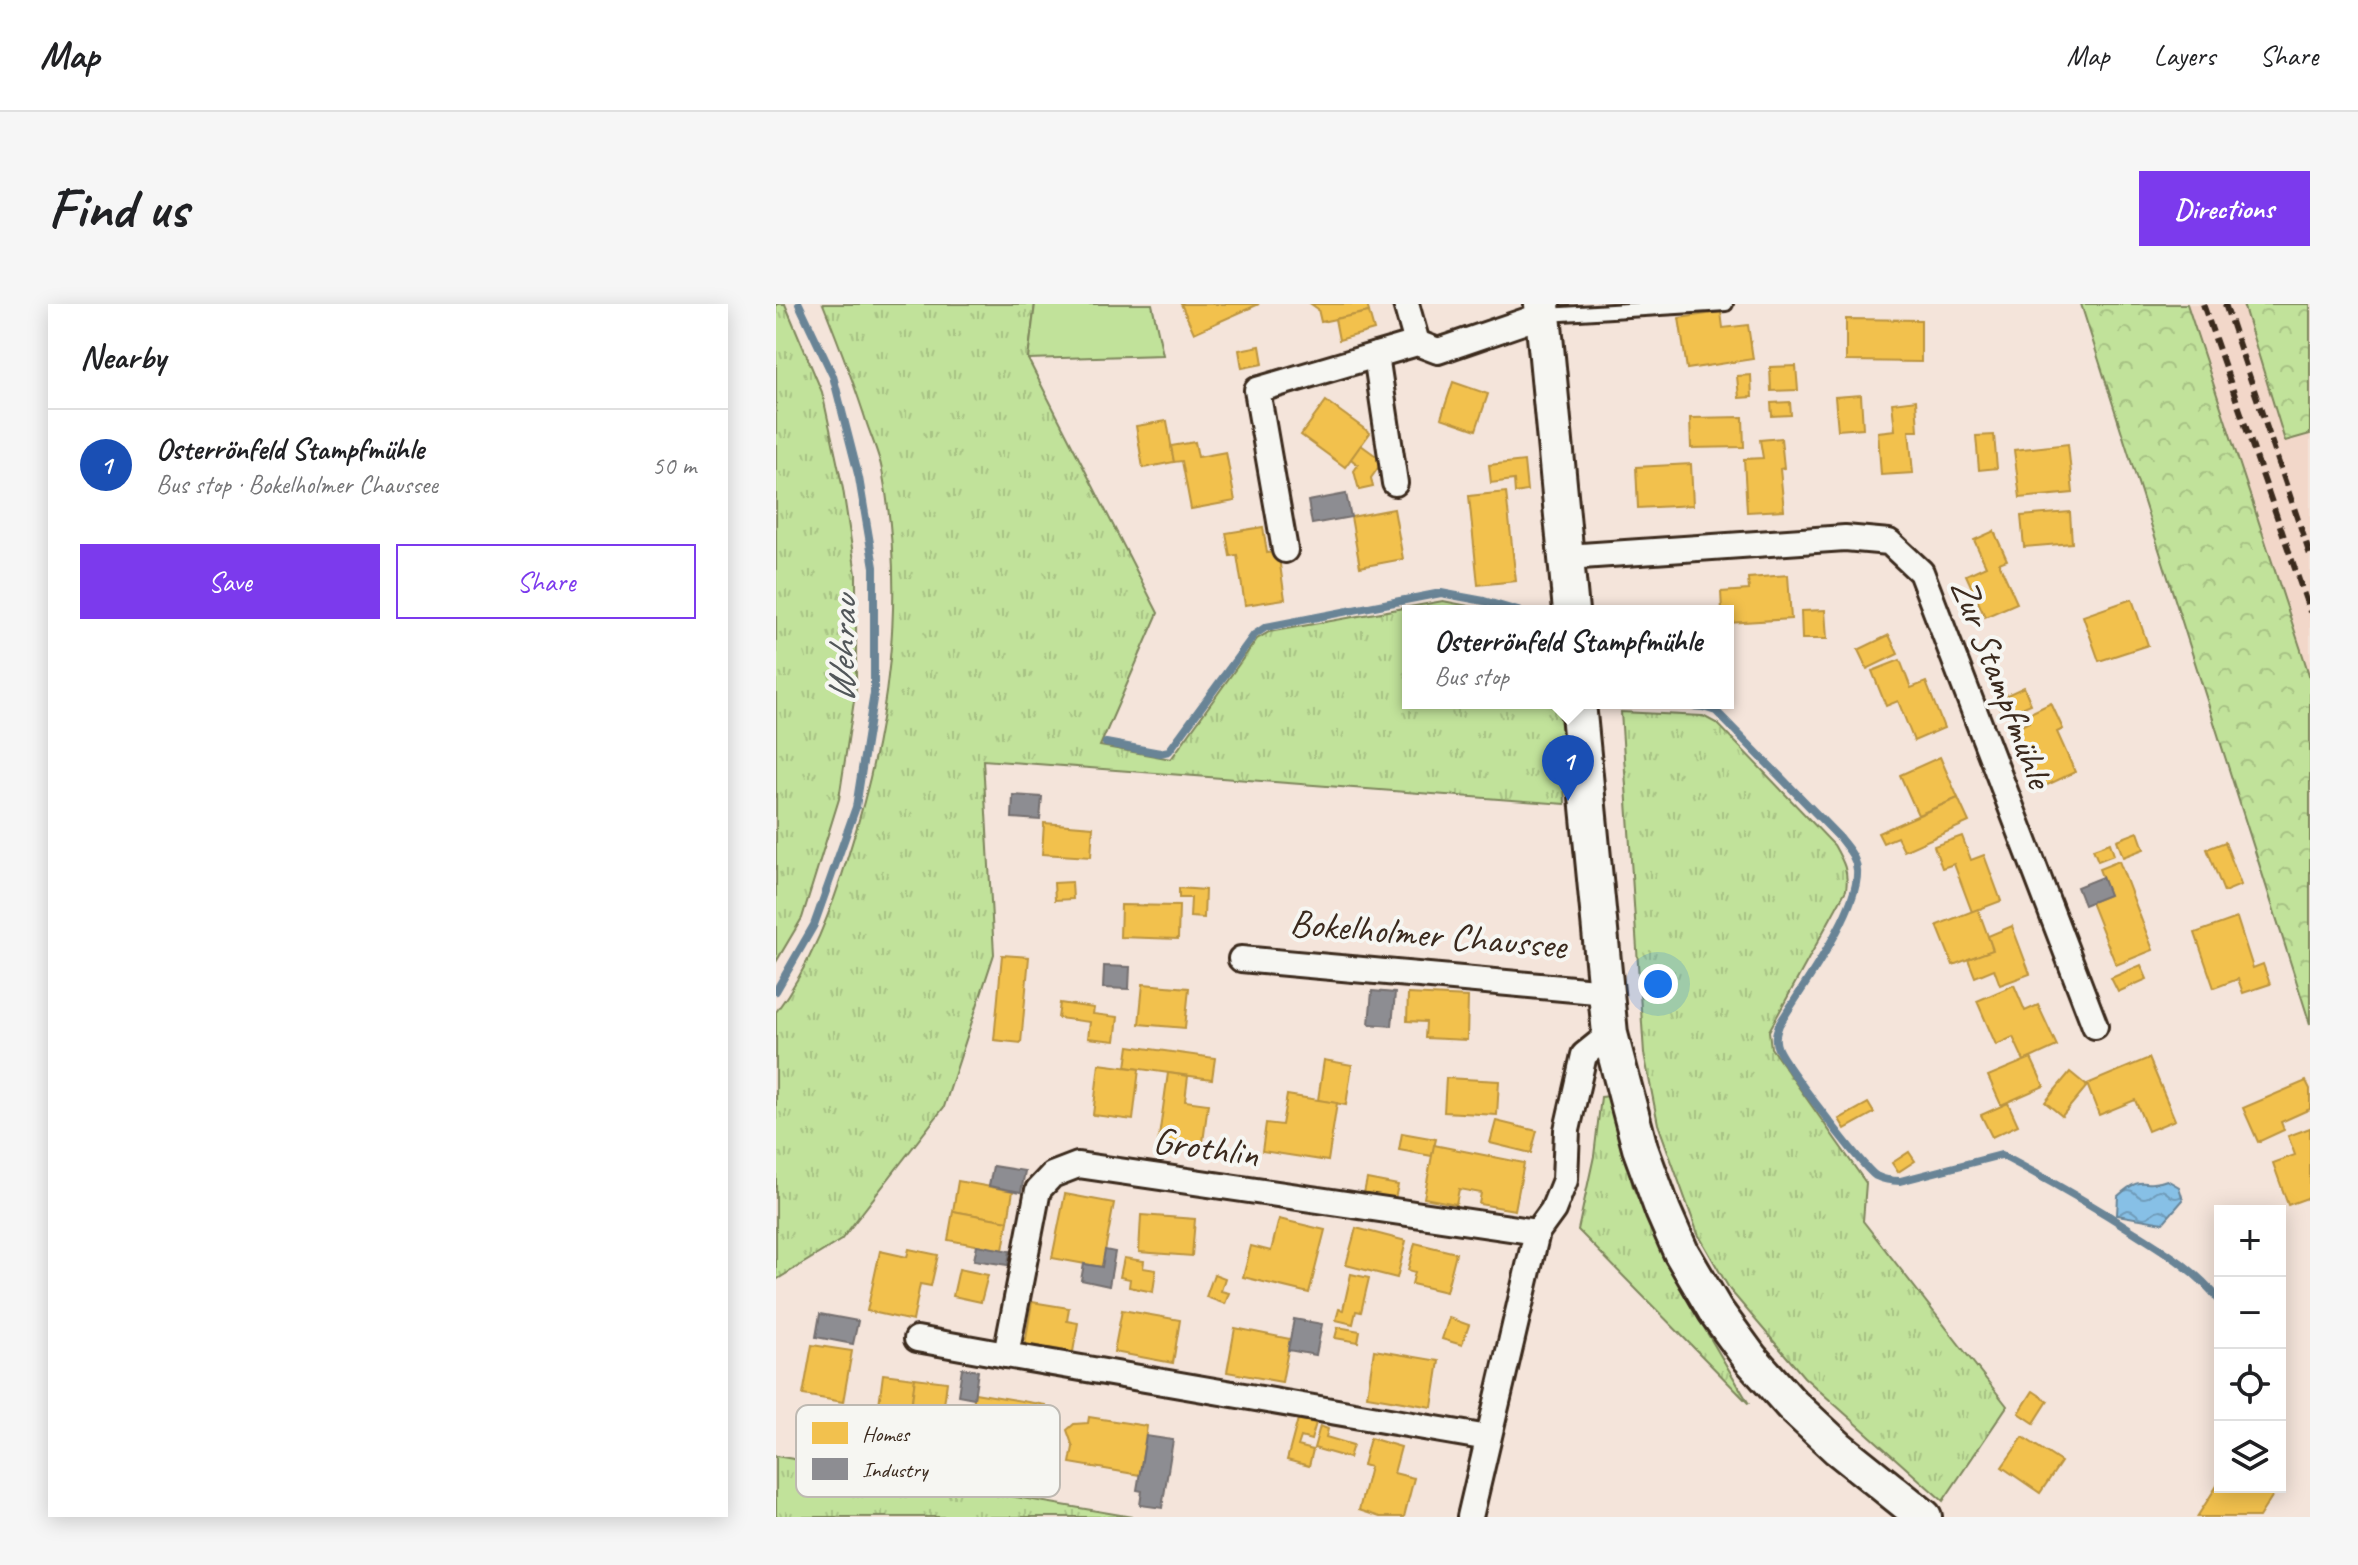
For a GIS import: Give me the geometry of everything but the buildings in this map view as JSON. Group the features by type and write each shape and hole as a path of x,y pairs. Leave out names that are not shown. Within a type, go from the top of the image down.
{"main road":[{"path":"1542,310 1571,605"},
{"name":"Bokelholmer Chaussee","path":"1579,709 1605,977"},
{"path":"1605,977 1610,1034 1640,1148 1681,1252 1715,1310 1750,1358 1791,1404 1838,1448 1924,1517"}],"street":[{"path":"1406,304 1417,343"},
{"path":"1285,550 1257,390 1417,343 1438,351 1542,310"},
{"path":"1376,355 1395,483"},
{"name":"Zur Stampfmühle","path":"1567,557 1845,538 1889,542 1921,572 2095,1026"},
{"name":"Bokelholmer Chaussee","path":"1241,959 1605,977"},
{"path":"1470,1517 1537,1232 1553,1210 1565,1180 1567,1130 1584,1055 1610,1034"},
{"name":"Grothlin","path":"1006,1355 1038,1190 1052,1175 1078,1165 1537,1232"},
{"path":"917,1339 1488,1438"}],"lane":[{"path":"1542,310 1726,304"}],"shaded area":[{"path":"2187,304 2245,304 2291,439 2310,434 2310,678"}],"green space":[{"path":"776,304 785,304 822,392 843,489 856,574 856,688 839,799 802,918 776,962"},
{"path":"823,304 1035,304 1028,359 1158,613 1100,746 1171,759 1257,639 1269,632 1402,608 1402,709 1561,709 1565,804 983,760 994,954 944,1107 841,1240 776,1280 776,1012 800,975 819,936 842,874 874,760 890,663 893,566 889,518 881,464"},
{"path":"1035,304 1152,304 1163,355 1028,359"},
{"path":"2081,304 2187,304 2304,659 2310,678 2310,1024"},
{"path":"2243,304 2310,304 2310,434 2285,441"},
{"path":"1443,601 1463,605 1421,605"},
{"path":"1621,712 1703,716 1718,724 1834,845 1843,861 1846,890 1769,1031 1771,1048 1866,1183 1863,1221 2007,1406 1943,1501 1804,1377 1730,1290 1698,1234 1658,1124 1644,1053"},
{"path":"1610,1096 1633,1187 1672,1273 1749,1404 1578,1230 1594,1156 1601,1097"},
{"path":"776,1456 796,1459 796,1497 1015,1497 1132,1517 776,1517"}],"water":[{"path":"2167,1180 2179,1187 2183,1200 2163,1223 2117,1215 2118,1196 2127,1189 2139,1183"}],"waterway":[{"name":"Wehrau","path":"776,991 814,925 856,807 874,693 874,567 859,478 833,376 799,304"},
{"path":"1106,743 1160,753 1169,751 1254,635 1266,627 1441,593 1498,605"},
{"path":"1710,709 1716,711 1839,837 1855,860 1855,886 1849,906 1827,949 1779,1025 1776,1040 1778,1049 1794,1074 1868,1169 1876,1176 1900,1181 2001,1155 2158,1247 2191,1271 2214,1294"}],"railway":[{"path":"2203,304 2310,612"},
{"path":"2225,304 2310,555"}],"place":[{"name":"Osterrönfeld Stampfmühle","path":"1568,801"}]}
